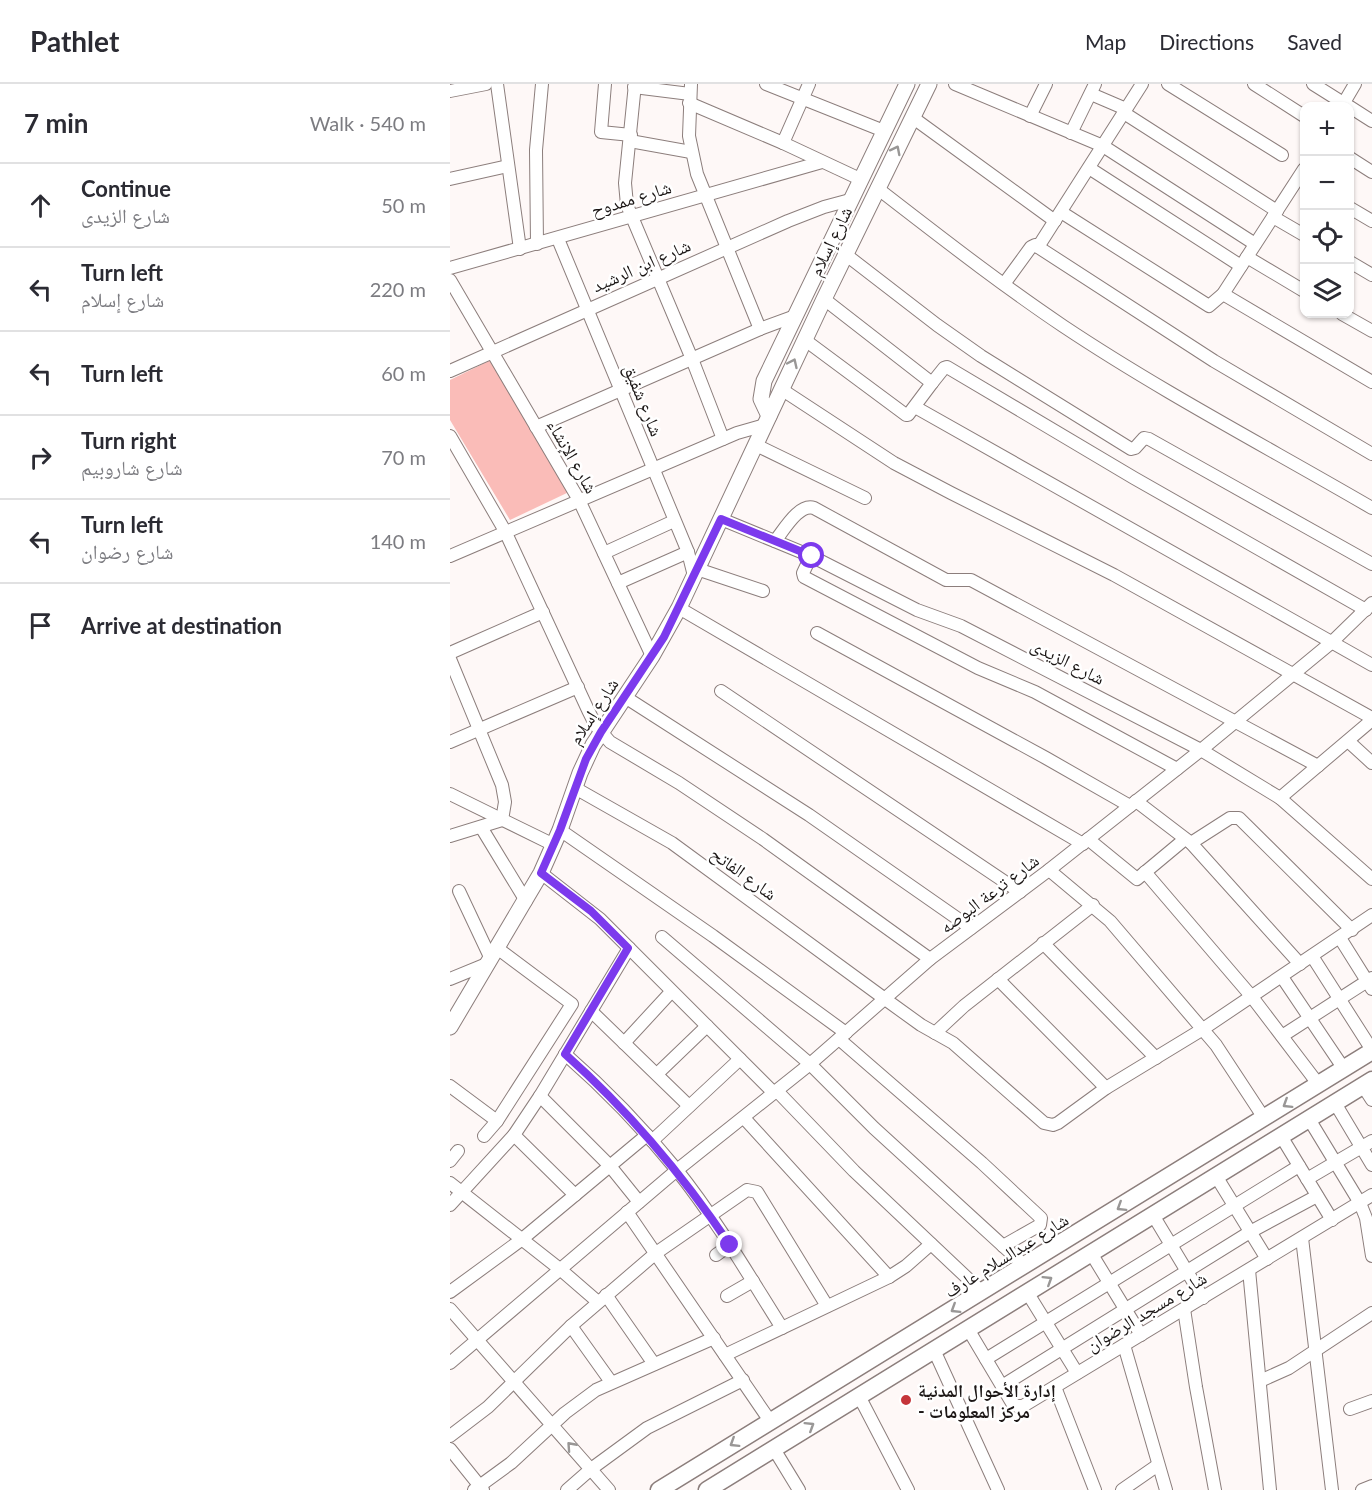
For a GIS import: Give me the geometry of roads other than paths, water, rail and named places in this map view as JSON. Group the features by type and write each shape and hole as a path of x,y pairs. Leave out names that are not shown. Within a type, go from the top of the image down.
{"main road":[{"name":"شارع عبدالسلام عارف","path":"659,1490 1319,1085 1372,1050"},
{"path":"707,1490 1335,1103 1369,1089"},
{"path":"909,1337 913,1350 931,1352"},
{"path":"872,1360 883,1368 882,1382"}],"street":[{"path":"450,91 486,84"},
{"path":"497,84 520,249"},
{"path":"537,244 536,150 542,84"},
{"path":"605,84 601,132 691,152"},
{"path":"766,84 884,131"},
{"path":"783,143 809,84"},
{"name":"شارع إسلام","path":"767,421 761,390 764,381 907,84"},
{"name":"شارع إسلام","path":"450,1026 541,873 560,830 586,759 601,732 652,656 679,608 824,299 929,84"},
{"path":"955,84 1103,146 1255,244"},
{"path":"1030,116 1046,84"},
{"path":"1168,84 1282,155"},
{"path":"1254,84 1300,113"},
{"path":"1313,84 1340,102"},
{"path":"1347,102 1354,84"},
{"path":"723,439 627,205 625,183 634,85 690,94 783,143 860,179"},
{"path":"1038,247 1125,111 1138,85"},
{"path":"1071,133 1093,89 1300,232"},
{"path":"690,94 691,152 705,195 760,329"},
{"path":"1354,111 1372,121"},
{"path":"912,117 1058,216 1207,305 1212,304 1223,294 1300,179"},
{"path":"1354,161 1372,172"},
{"name":"شارع ممدوح","path":"450,268 822,162"},
{"path":"450,179 508,166"},
{"path":"1089,168 1244,262 1300,289"},
{"path":"877,188 1063,326 1165,389 1372,508"},
{"name":"شارع ابن الرشيد","path":"450,370 726,247 800,216 850,200"},
{"path":"1353,210 1372,221"},
{"name":"شارع شفيق","path":"558,238 696,573"},
{"path":"1004,284 1031,247 1038,247 1214,361 1372,454"},
{"path":"846,254 981,356 1131,449 1135,448 1144,438 1149,439 1372,564"},
{"path":"1353,264 1372,275"},
{"name":"شارع الإنشاء","path":"450,280 579,500 652,656"},
{"path":"1223,294 1372,382"},
{"path":"824,299 932,383"},
{"path":"536,427 760,329 795,316"},
{"path":"1349,318 1372,332"},
{"path":"805,340 902,414 908,415 932,383 944,369 948,368 1134,478 1369,606"},
{"path":"782,388 894,463 1114,574 1294,673 1372,719 1280,798"},
{"path":"915,407 1372,665"},
{"path":"450,556 767,421"},
{"path":"450,436 456,458 505,531 601,732 615,745 671,778 763,839 930,959"},
{"path":"756,445 865,498"},
{"path":"775,541 802,509 810,506 946,580 971,580 1318,766"},
{"name":"شارع الزيدى","path":"721,519 812,556 917,610 961,626 1201,750 1280,798 1372,879"},
{"path":"604,553 674,521"},
{"path":"618,583 688,552"},
{"path":"812,556 803,573 804,577 978,668 1035,692 1177,769"},
{"path":"696,573 763,591"},
{"name":"شارع ترعة البوصه","path":"450,1363 677,1170 810,1064 930,959 1050,870 1201,750 1332,642 1369,606"},
{"path":"679,608 1086,842 1137,879 1188,841 1230,818 1239,818 1352,930"},
{"path":"450,652 543,612"},
{"path":"817,633 1133,804 1188,841 1300,964"},
{"path":"450,659 505,793 502,819"},
{"path":"450,742 578,687"},
{"path":"721,691 1020,892"},
{"path":"625,698 809,815 971,928"},
{"path":"1348,741 1372,763"},
{"name":"شارع الفاتح","path":"575,788 672,843 885,999 958,1047 1047,1124 1053,1125 1106,1088 1203,1029 1352,930 1371,920"},
{"path":"450,794 554,845"},
{"path":"450,836 502,819"},
{"path":"481,827 526,901"},
{"path":"560,830 713,936 842,1036 1041,1218 1040,1225 1003,1246"},
{"path":"1050,870 1110,921 1221,1052 1264,1118"},
{"path":"1145,872 1252,997 1319,1085"},
{"path":"541,873 596,915 671,992 776,1092 854,1171 982,1292"},
{"path":"459,891 492,957 572,1004 497,1121 484,1136"},
{"path":"935,1033 998,979 1093,905"},
{"path":"662,937 810,1064 874,1128 1025,1266"},
{"path":"1282,1036 1370,983 1340,938"},
{"path":"1043,944 1156,1058"},
{"path":"450,1205 514,1135 540,1096 628,948"},
{"path":"1312,956 1372,1050"},
{"path":"450,979 492,957"},
{"path":"1282,977 1344,1069"},
{"path":"998,979 1106,1088"},
{"path":"624,1043 671,992"},
{"path":"591,1011 689,1106"},
{"path":"657,1074 707,1026"},
{"path":"565,1054 650,1138 677,1170 730,1245 782,1328"},
{"path":"450,1292 521,1240 610,1166 650,1138 740,1059"},
{"path":"450,1086 497,1121"},
{"path":"540,1096 610,1166 639,1202"},
{"path":"1335,1103 1367,1144 1372,1165"},
{"path":"744,1118 889,1276"},
{"path":"1310,1119 1360,1203 1366,1218 1372,1256"},
{"path":"514,1135 575,1195"},
{"path":"1281,1136 1332,1220"},
{"path":"1307,1179 1367,1144"},
{"path":"986,1359 1299,1166"},
{"path":"1216,1176 1267,1259"},
{"path":"450,1183 521,1240 602,1299 654,1364"},
{"path":"450,1436 488,1407 571,1326 656,1253 744,1191 754,1190 827,1306"},
{"path":"1002,1386 1250,1232 1317,1196"},
{"name":"شارع مسجد الرضوان","path":"968,1329 1012,1403 1020,1407 1372,1196"},
{"path":"627,1212 770,1421"},
{"path":"1153,1215 1203,1298"},
{"path":"1302,1238 1332,1490"},
{"path":"725,1355 889,1276 906,1266 932,1244"},
{"path":"716,1255 730,1245"},
{"path":"1090,1253 1141,1335"},
{"path":"1250,1270 1270,1490"},
{"path":"727,1296 753,1281"},
{"path":"1028,1292 1077,1373"},
{"path":"450,1309 609,1490"},
{"path":"1184,1309 1215,1490"},
{"path":"1260,1381 1289,1368 1372,1313"},
{"path":"571,1326 611,1382"},
{"path":"450,1449 479,1489 580,1401 611,1382 714,1338"},
{"path":"1124,1345 1166,1490"},
{"path":"931,1352 998,1490"},
{"path":"567,1490 646,1428 742,1380"},
{"path":"1055,1387 1095,1490"},
{"path":"859,1396 908,1490"},
{"path":"1350,1409 1372,1401"},
{"path":"774,1449 799,1490"},
{"path":"1122,1490 1158,1465"},
{"path":"1362,1490 1372,1486"}],"place":[{"name":"إدارة الأحوال المدنية - مركز المعلومات","path":"906,1400"}]}
